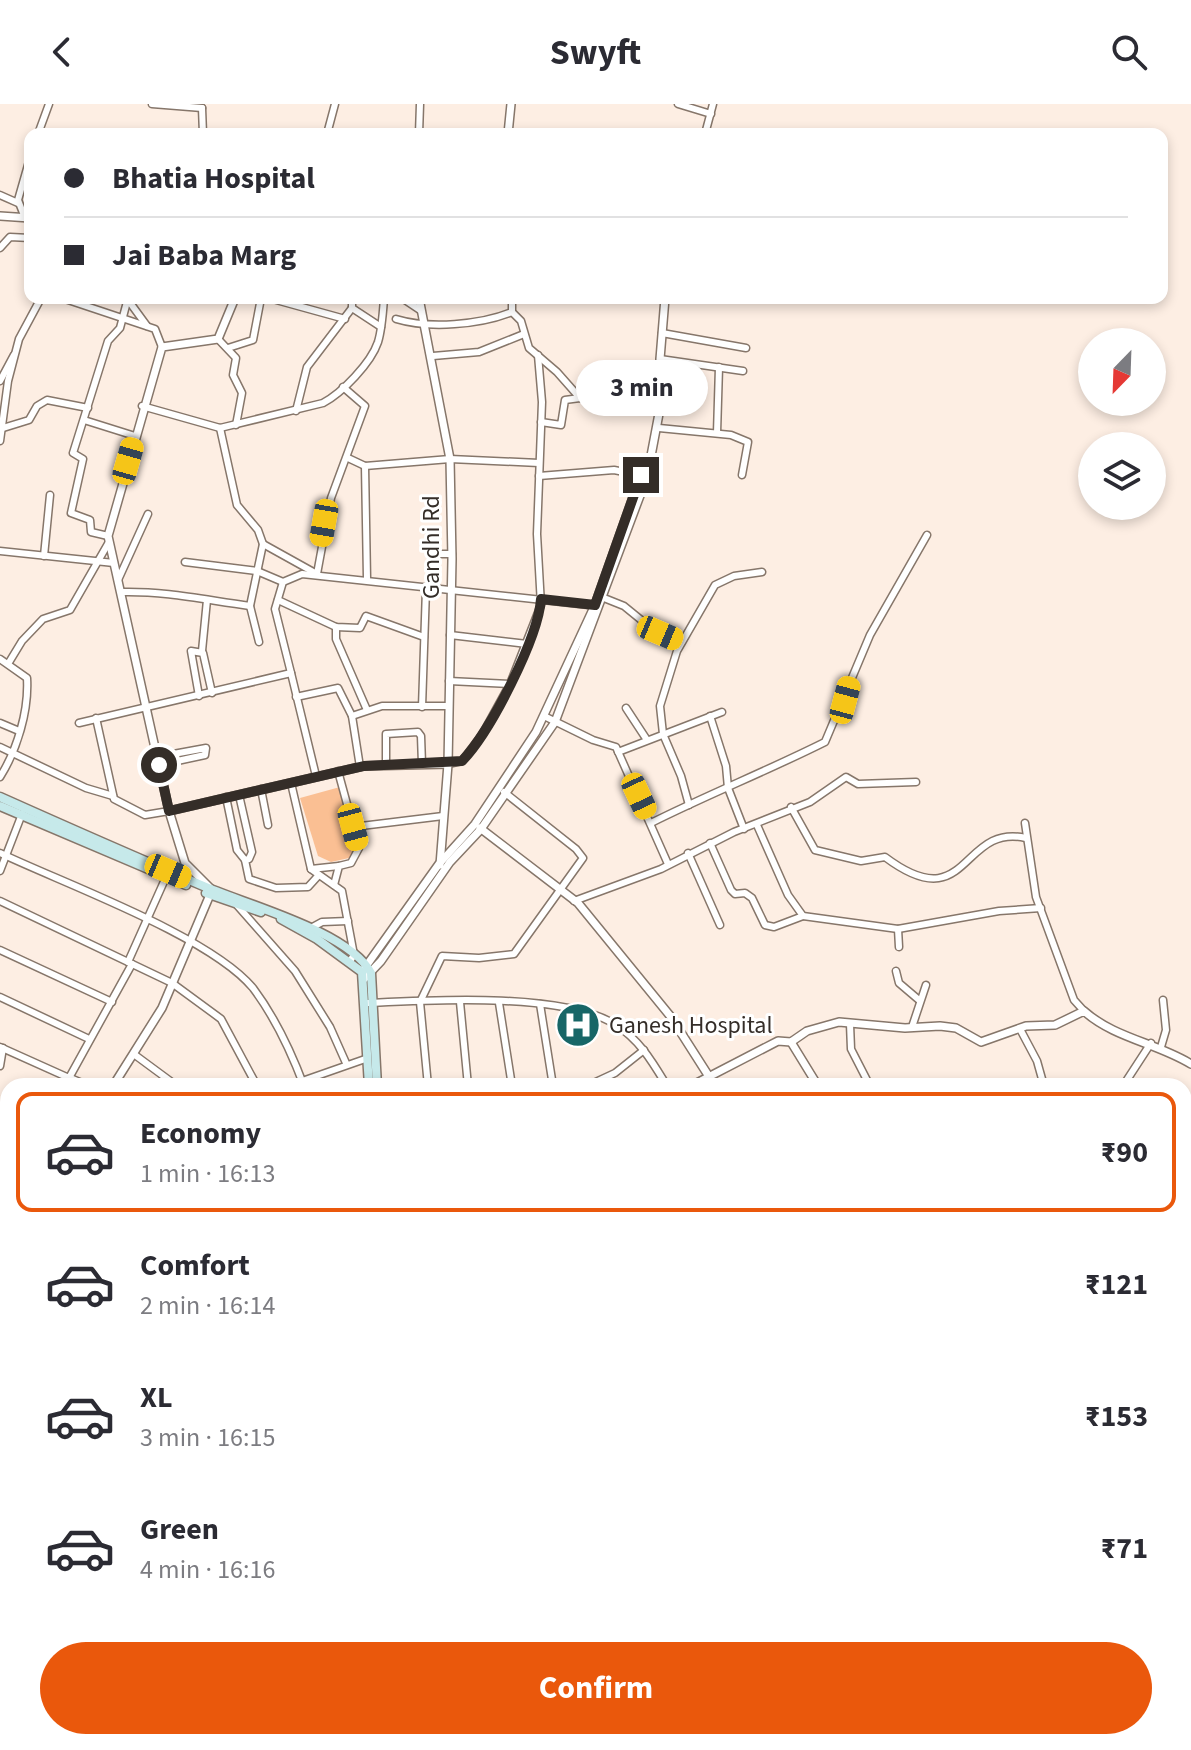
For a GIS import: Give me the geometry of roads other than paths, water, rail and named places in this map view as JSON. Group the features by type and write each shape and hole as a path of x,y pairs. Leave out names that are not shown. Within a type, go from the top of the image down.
{"main road":[{"path":"0,797 24,812 236,904 296,926 352,958"},
{"path":"0,806 24,812"},
{"path":"212,893 271,910 311,928 352,958 366,973 376,1078"},
{"path":"369,1003 369,1078"}],"street":[{"path":"40,128 49,104"},
{"path":"152,104 202,106 203,128"},
{"path":"329,128 335,104"},
{"path":"419,128 420,104"},
{"path":"509,128 511,104"},
{"path":"678,104 711,114"},
{"path":"707,128 713,104"},
{"path":"18,203 24,180"},
{"path":"0,195 18,203 24,213"},
{"path":"0,216 24,218"},
{"path":"0,248 10,237 24,238"},
{"path":"0,381 38,304"},
{"path":"8,664 43,619 70,610 108,539 142,406 162,347 155,329 79,304"},
{"path":"108,539 91,532 90,520 71,513 83,459 73,453 108,341 123,320 127,304"},
{"path":"132,304 148,327"},
{"path":"218,339 233,304"},
{"path":"228,348 253,340 260,304"},
{"path":"291,304 345,319"},
{"path":"296,411 307,367 345,319 352,304"},
{"path":"142,406 220,428 296,411 329,400 373,354 383,304"},
{"path":"411,304 420,310"},
{"name":"Gandhi Rd","path":"420,304 433,356 450,459 452,592 442,866"},
{"path":"512,304 512,312 521,321 529,348 580,398"},
{"path":"366,973 442,866 478,826 555,722 649,467 659,428 664,304"},
{"path":"352,308 381,327"},
{"path":"396,319 423,323 494,319 512,312"},
{"path":"662,333 746,348"},
{"path":"433,356 479,352 524,334"},
{"path":"162,347 218,339"},
{"path":"218,339 236,358 233,375 242,393 236,425"},
{"path":"0,441 8,381 16,352"},
{"path":"96,718 116,802 145,815 360,767 462,761 510,684 541,599 538,355"},
{"path":"660,359 743,371"},
{"path":"717,433 719,367"},
{"path":"317,574 328,510 365,406 343,387"},
{"path":"541,422 561,425 565,400 580,398 661,403"},
{"path":"1,430 29,420 37,406 47,400 88,408"},
{"path":"84,420 135,436"},
{"path":"220,428 237,505 258,530 263,544 250,606 259,642"},
{"path":"659,428 717,433 748,442 742,475"},
{"path":"348,458 365,466 450,459 539,463"},
{"path":"365,466 367,578"},
{"path":"539,476 614,470 644,476"},
{"path":"44,556 50,495"},
{"path":"118,580 148,514"},
{"path":"651,823 728,788 742,777 762,773 825,742 870,635 927,535"},
{"path":"108,539 169,811 185,863 212,893 172,983 135,1055 119,1078"},
{"path":"263,544 317,574"},
{"path":"0,551 114,563"},
{"path":"430,554 452,554"},
{"path":"185,562 257,571 283,582 302,574 317,574 367,578 452,592 600,602 624,606 651,628 681,642"},
{"path":"689,805 681,776 663,734 660,706 681,642 715,585 734,576 762,572"},
{"path":"283,582 275,609 316,776"},
{"path":"422,707 426,589"},
{"path":"122,592 163,591 174,597 250,606"},
{"path":"207,600 202,651 212,693"},
{"path":"278,600 336,627 360,628 366,616 424,637"},
{"path":"503,791 600,602"},
{"path":"336,627 336,639 367,710"},
{"path":"450,635 527,644"},
{"path":"199,696 189,654 202,651"},
{"path":"0,659 27,678 26,712 0,777"},
{"path":"79,723 291,673"},
{"path":"449,681 510,684"},
{"path":"296,697 338,688 352,716 360,767"},
{"path":"352,716 382,706 449,706"},
{"path":"626,708 647,740"},
{"path":"618,752 722,712"},
{"path":"544,716 616,747 668,864"},
{"path":"710,716 726,766 728,788 744,829"},
{"path":"0,723 19,731"},
{"path":"386,764 386,734 389,732 420,733 422,764"},
{"path":"0,747 86,788 113,796"},
{"path":"206,748 205,755 175,762 158,761 173,754 206,748"},
{"path":"173,754 175,762"},
{"path":"311,869 351,863 357,856 359,848 338,771"},
{"path":"574,901 668,864 791,807 810,802 846,777 858,784 916,782"},
{"path":"291,783 311,869 342,891 352,958"},
{"path":"261,789 268,825"},
{"path":"427,1078 420,1002 442,956 479,958 514,954 581,864 582,854 503,791"},
{"path":"239,795 252,852 245,860"},
{"path":"226,797 237,850 245,860 249,879 276,888 308,887 318,876"},
{"path":"791,807 815,850 861,861 885,857 915,876 929,879 955,873 982,845 995,839 1026,838"},
{"path":"0,871 3,854 24,812"},
{"path":"353,827 443,816"},
{"path":"1025,823 1041,908 1074,1000 1110,1029 1161,1047 1191,1064"},
{"path":"757,825 788,895 803,916"},
{"path":"478,826 574,901 671,1017 708,1075"},
{"path":"710,843 731,890 752,898 765,925 774,927 803,916 898,929 1041,908"},
{"path":"688,853 720,925"},
{"path":"3,854 191,941 252,987 300,1078"},
{"path":"70,1078 112,1002 167,874 185,863"},
{"path":"334,885 339,866"},
{"path":"0,901 172,983 221,1019 253,1078"},
{"path":"236,904 295,971 330,1027 346,1063"},
{"path":"311,928 322,922 348,921"},
{"path":"898,929 899,947"},
{"path":"0,950 112,1002"},
{"path":"896,971 899,983 919,1000"},
{"path":"912,1027 926,985"},
{"path":"0,997 89,1039"},
{"path":"369,1003 499,1003 519,1000 586,1012 615,1024 644,1050 662,1078"},
{"path":"1161,1047 1166,1030 1163,1000"},
{"path":"460,1002 467,1078"},
{"path":"499,1003 511,1078"},
{"path":"540,1004 552,1078"},
{"path":"703,1078 778,1041 791,1042 807,1031 839,1022 956,1028 981,1042 1020,1029 1055,1025 1084,1011"},
{"path":"850,1024 851,1049 866,1078"},
{"path":"1020,1029 1037,1061 1042,1078"},
{"path":"791,1042 813,1078"},
{"path":"1128,1078 1151,1043"},
{"path":"0,1066 2,1048 60,1078"},
{"path":"604,1078 644,1050"},
{"path":"135,1055 166,1078"},
{"path":"314,1078 346,1063 368,1058"}],"place":[{"name":"Ganesh Hospital","path":"578,1025"}]}
